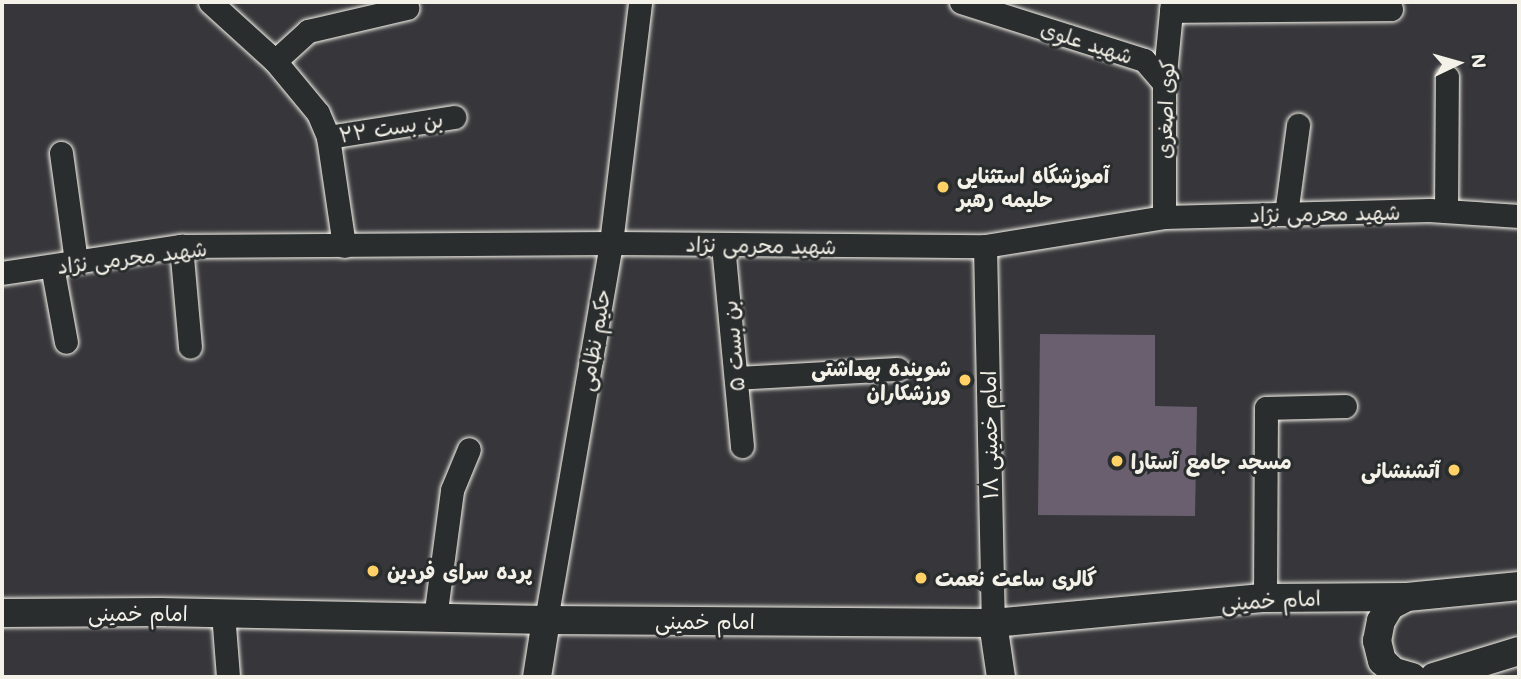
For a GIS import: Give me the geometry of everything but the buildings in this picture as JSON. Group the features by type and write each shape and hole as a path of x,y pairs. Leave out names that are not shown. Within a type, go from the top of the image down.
{"street":[{"path":"211,2 275,61 318,113 328,137 344,246"},
{"name":"حکیم نظامی","path":"537,677 611,243 640,2"},
{"name":"شهید علوی","path":"961,2 1144,60 1164,83"},
{"path":"1171,6 1391,9"},
{"name":"کوی اصغری","path":"1164,217 1164,83 1171,6"},
{"path":"275,61 308,31 407,8"},
{"path":"1446,211 1447,77"},
{"name":"بن بست ۲۲","path":"328,137 454,117"},
{"path":"1286,214 1298,125"},
{"path":"61,153 76,261"},
{"name":"شهید محرمی نژاد","path":"2,274 181,246 611,243 985,246 1164,217 1446,211 1519,216"},
{"name":"بن بست ۵","path":"723,245 741,446"},
{"path":"181,246 190,347"},
{"name":"امام خمینی ۱۸","path":"985,246 993,623"},
{"path":"52,266 66,342"},
{"path":"736,378 898,369"},
{"path":"1265,598 1266,408 1345,406"},
{"path":"435,618 452,490 469,449"},
{"name":"امام خمینی","path":"2,613 223,613 546,620 993,623 1265,598 1407,597 1519,586"},
{"path":"1407,597 1390,606 1381,621 1377,641 1382,661 1395,672 1412,677"},
{"path":"223,613 228,677"},
{"path":"993,623 1001,677"},
{"path":"1434,677 1519,651"}],"place":[{"name":"آموزشگاه استثنایی حلیمه رهبر","path":"943,187"},
{"name":"شوینده بهداشتی ورزشکاران","path":"965,380"},
{"name":"مسجد جامع آستارا","path":"1117,461"},
{"name":"آتشنشانی","path":"1454,470"},
{"name":"پرده سرای فردین","path":"373,571"},
{"name":"گالری ساعت نعمت","path":"921,578"}]}
